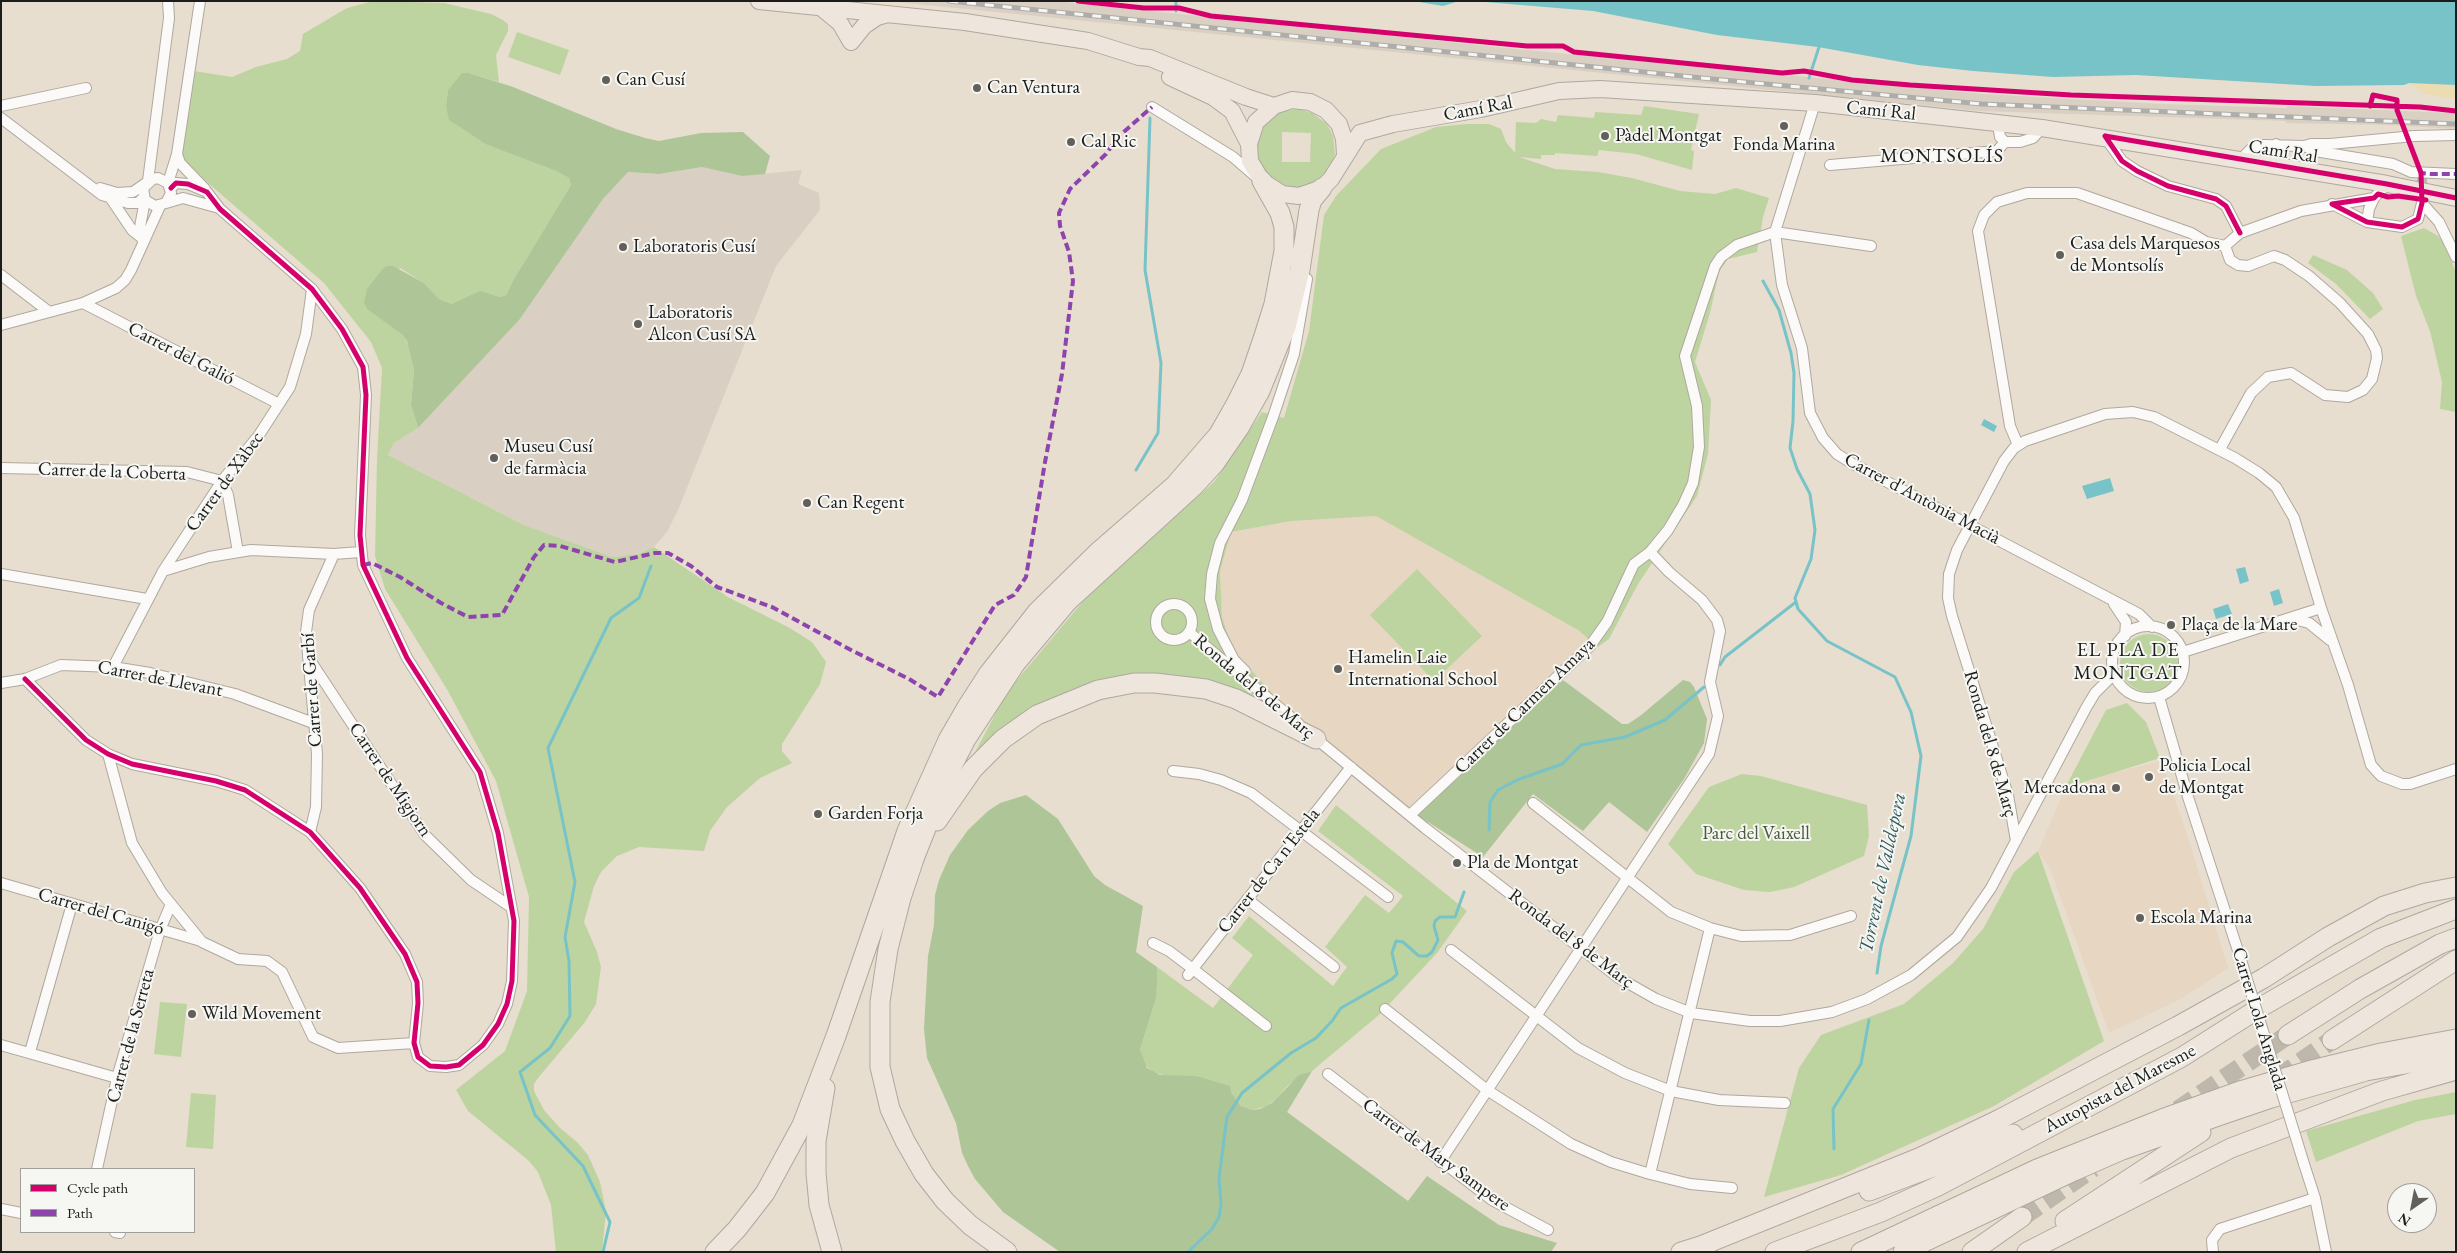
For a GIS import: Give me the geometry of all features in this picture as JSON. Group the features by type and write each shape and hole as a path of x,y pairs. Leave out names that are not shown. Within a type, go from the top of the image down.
{"highway":[{"path":"715,1252 752,1212 778,1173 802,1125 836,1036 907,830 948,740 967,707 989,673 1037,612 1098,553 1179,480 1218,434 1236,404 1250,374 1264,336 1274,304 1284,251 1284,227 1280,213 1262,181"},
{"path":"1007,1252 970,1225 945,1201 924,1174 905,1141 890,1109 880,1067 879,1034 883,975 902,898 934,805 966,739 1015,664 1068,601 1176,504 1215,463 1228,446 1260,391 1275,358 1291,308 1300,270 1309,210 1312,200 1322,188"},
{"path":"915,856 963,782 1004,739 1037,715 1098,690 1134,684 1155,683 1206,689 1236,699 1316,739"},
{"path":"1689,1249 1921,1157 2000,1119 2178,1026 2264,978 2328,937 2384,906 2425,893 2456,887"},
{"name":"Autopista del Maresme","path":"1775,1252 1882,1212 1938,1186 2182,1057 2261,1007 2381,938 2456,909"},
{"path":"2288,1035 2360,989 2440,944 2456,938"},
{"path":"2332,1040 2456,960"},
{"path":"832,1252 819,1205 816,1149 821,1105 836,1036"},
{"path":"1861,1252 2037,1170 2162,1119 2243,1090 2308,1071 2456,1039"},
{"path":"1903,1252 2122,1150 2271,1098 2366,1071 2456,1054"},
{"path":"1689,1249 1769,1225 1957,1158 2069,1109 2140,1071 2182,1057"},
{"path":"2027,1252 2232,1148 2290,1124 2398,1086 2456,1070"},
{"path":"2398,1086 2456,1075"},
{"path":"2018,1252 2201,1132"},
{"path":"1972,1252 2022,1217"}],"main road":[{"path":"759,1 891,14 1088,41 1139,57 1150,58 1246,97 1274,106"},
{"path":"823,8 840,23 851,42 864,26 877,17 891,14"},
{"path":"1139,57 1146,66 1213,98 1232,111 1249,144"},
{"name":"Camí Ral","path":"1393,124 1481,109 1559,91 1575,90 1600,89 1815,103 2105,136 2386,184 2456,198"},
{"path":"1345,155 1344,139 1339,124 1326,110 1310,102 1292,100 1274,106 1256,122 1249,144 1250,161 1262,181 1275,191 1290,196 1307,194 1322,188 1331,179 1360,133 1393,124"},
{"path":"1339,124 1393,124"}],"street":[{"path":"142,240 140,227 145,198 144,188 147,182 169,18 168,1"},
{"path":"1,325 83,303 116,288 125,280 131,270 142,240 148,234 163,204 171,193 169,185 177,154 200,1"},
{"path":"1,106 86,88"},
{"path":"1815,103 1775,232 1871,246"},
{"path":"1152,107 1233,158 1262,181"},
{"path":"1,118 102,195 128,203 138,203 145,198"},
{"path":"1998,124 2000,137 2005,142 2020,142 2033,138 2042,128"},
{"path":"2240,160 2254,146 2276,144 2304,146 2414,136 2456,135"},
{"path":"2105,136 2122,161 2144,175 2168,186 2216,199 2232,214 2240,233"},
{"path":"1830,165 1997,151 2005,142"},
{"path":"2270,165 2276,144"},
{"path":"2304,146 2315,151 2393,164 2421,175 2456,174"},
{"path":"25,678 54,710 86,740 108,754 132,764 216,781 245,790 310,832 360,888 405,954 417,982 418,1003 414,1043 418,1057 430,1066 446,1067 459,1065 483,1045 498,1024 507,1004 512,981 514,922 498,833 480,772 407,658 363,565 360,552 366,395 364,367 342,329 312,289 220,209 180,163 177,154"},
{"path":"1233,158 1250,161"},
{"path":"86,182 117,193 133,192 147,182 158,178 169,185 176,183 188,184 207,192"},
{"path":"2367,222 2369,209 2374,198 2386,184"},
{"path":"2225,246 2206,242 2190,233 2077,193 2028,193 1997,202 1984,215 1978,231 2010,426 2018,445 2105,414 2133,412 2154,417 2220,449 2259,473 2276,487 2294,518 2367,755 2375,770 2387,779 2410,784 2456,769"},
{"path":"145,198 155,206 183,198 220,209"},
{"path":"2225,246 2240,233 2300,211 2374,198"},
{"path":"111,199 132,230 142,240"},
{"path":"2332,204 2367,222 2402,227 2418,219 2422,203 2439,222 2456,257"},
{"name":"Carrer d'Antònia Macià","path":"1775,232 1782,285 1802,348 1810,413 1823,438 1845,460 2139,614 2152,627"},
{"name":"Carrer de Carmen Amaya","path":"1410,815 1590,646 1607,622 1634,564 1650,552 1668,530 1683,505 1693,483 1698,459 1699,432 1697,406 1685,356 1716,266 1730,248 1775,232"},
{"path":"1273,701 1234,660 1218,629 1210,599 1212,574 1220,542 1242,500 1294,354 1308,268 1305,236"},
{"path":"2220,449 2251,393 2268,376 2291,373 2324,395 2348,397 2363,390 2372,379 2377,358 2376,350 2368,334 2340,303 2309,276 2286,260 2274,256 2248,266 2238,265 2230,260 2225,246"},
{"path":"1,275 48,311"},
{"name":"Carrer de Xàbec","path":"113,667 146,599 163,571 222,481 259,435 290,387 298,367 312,289"},
{"name":"Carrer del Galió","path":"83,303 279,404"},
{"name":"Ronda del 8 de Març","path":"1189,632 1410,815 1580,949 1620,978 1656,999 1691,1013 1750,1021 1780,1021 1832,1012 1884,991 1929,962 1957,936 1984,900 2016,841 2008,795 1949,606 1948,586 1952,562 2004,461 2018,445"},
{"name":"Carrer de la Coberta","path":"1,468 187,472 222,481"},
{"path":"222,481 228,495 238,552"},
{"path":"163,571 209,557 238,552 334,554 360,552"},
{"path":"1440,1162 1706,762 1717,728 1718,716 1710,682 1720,640 1720,631 1717,620 1702,600 1669,572 1650,552"},
{"name":"Carrer de Garbí","path":"310,832 316,807 318,754 306,632 309,610 334,554"},
{"path":"1,574 146,599"},
{"name":"Carrer d'Antònia Macià","path":"2108,598 2122,614 2127,629 2125,636"},
{"path":"2183,652 2321,608"},
{"path":"2288,618 2298,619 2317,628 2333,644"},
{"path":"2142,627 2152,627 2171,635 2183,652 2182,673 2169,692 2159,697 2140,697 2130,692 2121,684 2114,674 2112,660 2125,636 2142,627"},
{"name":"Carrer de Migjorn","path":"308,657 425,835 471,880 510,907"},
{"name":"Carrer de Llevant","path":"1,683 25,678 61,666 113,667 150,673 235,694 316,724"},
{"path":"2016,841 2086,708 2095,693 2114,674"},
{"name":"Carrer Lola Anglada","path":"2159,697 2188,797 2315,1198 2326,1252"},
{"path":"108,754 132,843 170,904 202,942"},
{"name":"Carrer de Ca n'Estela","path":"1191,972 1351,767"},
{"path":"1173,771 1199,774 1221,780 1251,793 1302,830 1388,898"},
{"path":"1533,803 1670,912 1710,928 1740,936 1790,935 1850,916"},
{"name":"Carrer del Canigó","path":"1,883 202,942 238,959 266,961 282,972 313,1037 338,1048 414,1043"},
{"path":"1247,899 1334,967"},
{"path":"30,1052 72,904"},
{"name":"Carrer de la Serreta","path":"98,1168 117,1078 160,930 170,904"},
{"path":"1650,1174 1691,1013 1710,928"},
{"path":"1153,943 1266,1026"},
{"path":"1451,950 1535,1017 1578,1048 1625,1074 1671,1091 1719,1100 1785,1103"},
{"path":"1385,1009 1487,1090 1570,1144 1611,1162 1650,1174 1690,1184 1732,1188"},
{"path":"1,1045 117,1078"},
{"name":"Carrer de Mary Sampere","path":"1328,1074 1440,1162 1492,1200 1548,1230"},
{"path":"2212,1252 2212,1240 2220,1229 2315,1198"},
{"path":"1,1209 20,1212"}],"shaded area":[{"path":"887,1 1055,1 1527,50 1984,94 2162,104 2287,108 2287,106 2454,113 2456,129 2389,125 2286,123 2286,121 1980,111"},
{"path":"702,167 742,176 802,170 798,184 819,193 820,210 776,266 678,510 667,532 654,547 638,554 612,557 524,525 388,455 394,443 418,428 520,319 603,199 628,172 659,174"},
{"path":"1376,516 1578,630 1598,647 1417,815 1343,757 1272,693 1233,650 1222,617 1220,571 1231,532 1291,521"},
{"name":"Escola Marina","path":"2161,761 2185,828 2228,968 2179,1000 2109,1033 2050,868 2038,851 2064,791 2105,775"}],"green space":[{"path":"374,1 444,3 491,14 508,24 508,31 496,55 499,82 469,73 448,90 446,106 455,124 485,144 557,170 569,178 571,185 506,295 500,297 494,295 452,304 439,299 424,283 400,268 368,310 404,335 414,370 411,405 418,428 394,443 388,455 524,525 612,557 638,554 654,547 728,597 788,627 812,642 826,662 820,684 782,744 782,751 792,763 760,778 727,807 710,831 704,851 639,847 617,856 601,872 594,886 584,922 597,952 601,967 596,1004 585,1022 538,1078 534,1084 534,1091 544,1110 588,1155 600,1182 606,1212 602,1252 556,1252 551,1205 538,1172 529,1161 468,1111 456,1090 505,1051 527,991 529,897 496,781 448,691 385,589 375,556 377,459 382,368 371,342 324,283 186,164 181,151 194,71 232,77 256,67 287,59 300,51 303,34 347,8"},
{"path":"517,32 569,50 560,75 508,57"},
{"path":"462,73 469,73 513,87 616,129 659,141 701,133 743,132 770,156 765,174 742,176 702,167 659,174 628,172 603,199 520,319 418,428 411,405 414,370 407,341 403,335 368,310 364,303 367,289 386,266 393,266 424,283 439,299 452,304 480,291 500,297 506,295 571,185 569,178 557,171 485,144 449,120 446,106 448,90"},
{"path":"1644,106 1699,114 1691,150 1694,151 1692,170 1636,154 1599,150 1597,156 1555,153 1555,155 1541,155 1541,159 1519,157 1555,169 1598,172 1632,178 1680,191 1715,194 1736,188 1769,198 1763,217 1757,252 1728,259 1719,272 1710,313 1695,362 1711,400 1708,454 1697,496 1638,584 1609,639 1598,647 1578,630 1376,516 1291,521 1231,532 1220,571 1222,617 1233,650 1272,693 1258,700 1097,681 972,758 1007,692 1090,593 1214,482 1262,412 1284,418 1309,331 1324,215 1336,196 1381,149 1436,127 1489,124 1501,129 1506,142 1515,153 1516,122 1536,123 1541,119 1556,122 1558,115 1594,118 1595,112 1641,115"},
{"path":"1299,109 1312,113 1327,124 1333,136 1335,154 1331,167 1319,181 1299,188 1288,187 1269,177 1258,159 1257,145 1260,131 1272,117 1284,111","holes":["1282,132 1311,133 1310,162 1282,162"]},
{"path":"2424,228 2438,236 2445,243 2456,273 2456,412 2440,409 2442,382 2430,331 2416,296 2401,236"},
{"path":"2313,255 2347,270 2373,293 2383,309 2370,319 2336,284 2308,263"},
{"path":"1417,569 1482,636 1434,681 1370,615"},
{"path":"2149,634 2160,636 2170,642 2176,652 2178,663 2176,674 2170,684 2160,690 2149,692 2138,690 2128,684 2122,674 2120,663 2122,652 2128,642 2138,636"},
{"path":"1563,680 1622,724 1628,724 1640,716 1683,680 1690,682 1694,687 1707,719 1704,743 1684,779 1647,832 1609,802 1583,831 1533,794 1483,857 1417,815"},
{"path":"2127,703 2146,722 2160,758 2065,788 2106,710"},
{"name":"Parc del Vaixell","path":"1742,774 1761,776 1867,805 1869,836 1864,856 1794,887 1770,892 1744,890 1696,874 1668,844 1709,787"},
{"path":"1026,795 1058,819 1094,876 1105,885 1143,906 1136,952 1157,967 1156,998 1140,1050 1147,1068 1160,1075 1196,1076 1230,1086 1231,1092 1241,1106 1253,1110 1272,1103 1299,1075 1312,1071 1287,1112 1408,1201 1427,1176 1499,1225 1557,1243 1551,1252 1060,1252 1003,1212 975,1179 968,1166 962,1153 956,1123 927,1058 924,1029 928,956 934,925 935,895 939,880 950,855 968,830 988,811 1000,803"},
{"path":"1336,805 1467,911 1437,953 1380,1014 1312,1071 1305,1073 1287,1086 1267,1106 1253,1110 1241,1106 1231,1092 1196,1076 1166,1076 1153,1072 1143,1063 1140,1050 1156,998 1157,967 1213,1008 1253,955 1232,938 1249,916 1333,986 1347,967 1325,947 1365,895 1389,913 1403,896 1318,831"},
{"path":"2038,851 2104,1041 1994,1106 1841,1175 1764,1197 1799,1068 1821,1035 1904,1004 1953,963 1983,929 2014,872"},
{"path":"160,1002 187,1004 181,1057 154,1054"},
{"path":"2456,1092 2456,1114 2418,1121 2316,1162 2306,1131 2415,1100"},
{"path":"191,1093 216,1095 213,1149 186,1147"}],"sand":[{"path":"2409,83 2456,85 2456,99 2425,94"}],"water":[{"path":"1413,1 1459,1 1443,6"},
{"path":"1473,1 2456,1 2456,85 2409,83 2404,85 2316,86 2136,75 2053,77 1973,71 1918,65 1818,47 1717,35 1593,11"},
{"path":"1984,419 1997,426 1994,432 1981,425"},
{"path":"2110,478 2114,491 2087,499 2082,486"},
{"path":"2245,567 2249,581 2240,584 2236,569"},
{"path":"2279,589 2283,603 2274,606 2270,592"},
{"path":"2228,604 2232,614 2216,619 2213,609"}],"waterway":[{"path":"1176,1 1176,11"},
{"name":"Torrent de Valldepera","path":"1809,78 1819,47"},
{"path":"1136,470 1158,433 1161,363 1145,270 1150,118"},
{"name":"Torrent de Valldepera","path":"1763,281 1779,310 1791,353 1794,373 1793,421 1790,448 1797,469 1810,494 1815,530 1811,559 1795,598 1798,609 1827,641 1895,677 1911,712 1921,756 1911,836 1881,946 1877,973"},
{"path":"603,1252 610,1222 583,1166 535,1115 520,1072 550,1048 570,1016 569,961 565,937 575,882 548,748 611,618 639,598 651,566"},
{"path":"1720,665 1725,657 1796,602"},
{"path":"1489,830 1490,802 1498,790 1517,780 1562,764 1581,745 1625,737 1665,720 1704,687"},
{"path":"1188,1252 1212,1229 1219,1217 1221,1204 1219,1178 1227,1117 1242,1093 1291,1053 1316,1038 1341,1008 1392,979 1397,974 1392,953 1396,941 1403,942 1419,956 1427,956 1432,952 1438,940 1434,926 1435,921 1440,917 1455,917 1464,892"},
{"name":"Torrent de Valldepera","path":"1834,1149 1833,1109 1861,1064 1869,1020"}],"tunnel":[{"path":"2422,178 2422,197"},
{"path":"2178,1110 2288,1035"},
{"path":"2278,1078 2332,1040"},
{"path":"2022,1217 2093,1168"}],"railway":[{"path":"949,1 1712,79 1982,104 2456,124"}],"marked path":[{"path":"363,565 372,563 400,577 441,603 468,617 502,615 534,557 544,545 560,546 615,562 655,553 668,553 691,566 717,587 772,607 909,679 938,697 995,605 1014,595 1026,577 1062,374 1073,281 1069,252 1060,226 1059,213 1070,189 1106,154 1118,137 1152,107"},
{"path":"2420,170 2421,173 2456,174"}],"cycle path":[{"path":"1078,1 1144,8 1179,8 1211,16 1527,46 1563,46 1574,52 1782,73 1804,71 1852,80 1910,85 2071,95 2420,107 2456,111"},
{"path":"2332,204 2367,222 2402,227 2418,219 2422,203 2421,173 2397,110 2397,100 2373,95 2370,106"},
{"path":"2105,136 2387,184 2456,198"},
{"path":"2105,136 2122,161 2137,171 2168,186 2216,199 2226,206 2240,233"},
{"path":"25,679 86,740 108,754 132,764 216,781 245,790 310,832 360,888 405,954 417,982 418,1003 414,1043 418,1057 430,1066 446,1067 459,1065 483,1045 498,1024 507,1004 512,981 514,921 498,833 480,772 407,658 363,565 360,535 366,395 363,367 342,329 312,289 220,209 207,192 188,184 176,183 171,188"},
{"path":"2332,204 2374,198 2378,194 2388,197 2398,196 2426,200"}],"place":[{"name":"Can Cusí","path":"606,80"},
{"name":"Can Ventura","path":"977,88"},
{"name":"Fonda Marina","path":"1784,126"},
{"name":"Pàdel Montgat","path":"1605,136"},
{"name":"Cal Ric","path":"1071,142"},
{"name":"Laboratoris Cusí","path":"623,247"},
{"name":"Casa dels Marquesos de Montsolís","path":"2060,255"},
{"name":"Laboratoris Alcon Cusí SA","path":"638,324"},
{"name":"Museu Cusí de farmàcia","path":"494,458"},
{"name":"Can Regent","path":"807,503"},
{"name":"Plaça de la Mare","path":"2171,625"},
{"name":"Hamelin Laie International School","path":"1338,669"},
{"name":"Policia Local de Montgat","path":"2149,777"},
{"name":"Mercadona","path":"2116,788"},
{"name":"Garden Forja","path":"818,814"},
{"name":"Pla de Montgat","path":"1457,863"},
{"name":"Escola Marina","path":"2140,918"},
{"name":"Wild Movement","path":"192,1014"}],"district":[{"name":"MONTSOLÍS","path":"1942,157"},
{"name":"EL PLA DE MONTGAT","path":"2128,662"}]}
